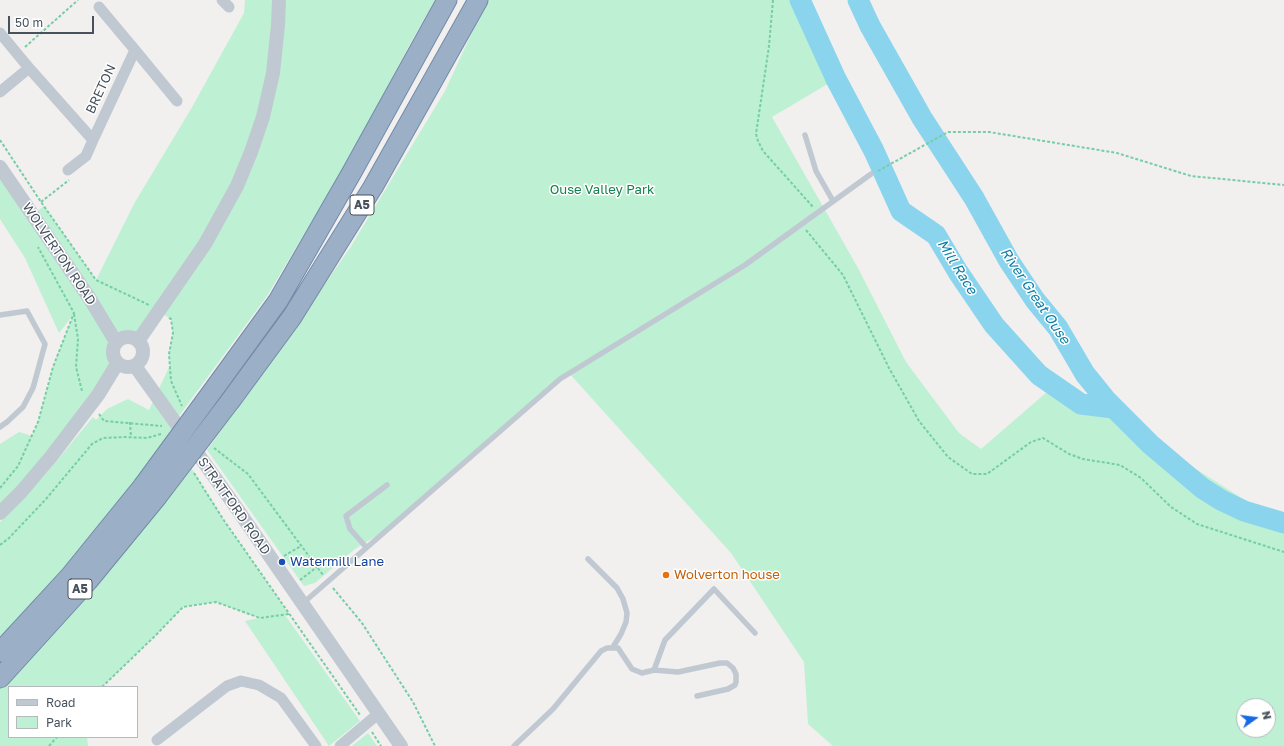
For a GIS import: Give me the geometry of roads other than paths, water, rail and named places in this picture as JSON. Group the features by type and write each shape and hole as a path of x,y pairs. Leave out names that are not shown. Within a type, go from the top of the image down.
{"highway":[{"name":"A5","path":"0,678 88,581 150,491 217,385 278,301 352,172 447,0"},
{"name":"A5","path":"0,652 150,491 231,400 292,317 369,194 478,0"}],"street":[{"path":"138,341 205,244 237,186 263,117 273,73 279,0"},
{"path":"99,7 177,101"},
{"name":"BRETON","path":"0,33 93,140"},
{"name":"BRETON","path":"68,170 86,156 135,50"},
{"path":"0,92 30,68"},
{"name":"WOLVERTON ROAD","path":"0,167 90,299 116,342"},
{"path":"127,337 138,341 143,349 143,354 139,363 129,368 118,364 113,355 113,349 116,342 121,338 127,337"},
{"path":"0,513 21,492 50,458 98,395 118,364"},
{"name":"STRATFORD ROAD","path":"135,366 233,503 401,746"},
{"path":"157,740 227,686 241,681 259,685 281,698 316,746"},
{"path":"340,746 378,714"}],"lane":[{"path":"805,135 816,171 833,201"},
{"path":"302,604 560,379 745,265 871,174"},
{"path":"0,315 27,311 45,344 33,388 22,407 8,422 0,427"},
{"path":"366,547 350,529 346,516 387,485"},
{"path":"588,559 617,588 623,599 627,613 626,622 613,647"},
{"path":"654,670 665,640 714,589 755,633"},
{"path":"514,746 553,709 601,651 607,648 618,648 632,670 638,672 647,673 654,670 678,672 720,663 727,664 733,668 736,674 736,682 728,690 697,696"}],"waterway":[{"name":"Mill Race","path":"800,0 836,79 874,151 901,211 936,235 958,272 994,325 1039,375 1081,404 1113,408"},
{"name":"River Great Ouse","path":"858,0 870,26 922,118 974,198 1009,261 1035,300 1058,328 1085,374 1107,401 1150,444 1202,488 1221,500 1244,511 1284,523"}],"place":[{"name":"Watermill Lane","path":"282,562"},
{"name":"Wolverton house","path":"666,575"}],"park label":[{"name":"Ouse Valley Park","path":"602,190"}]}
